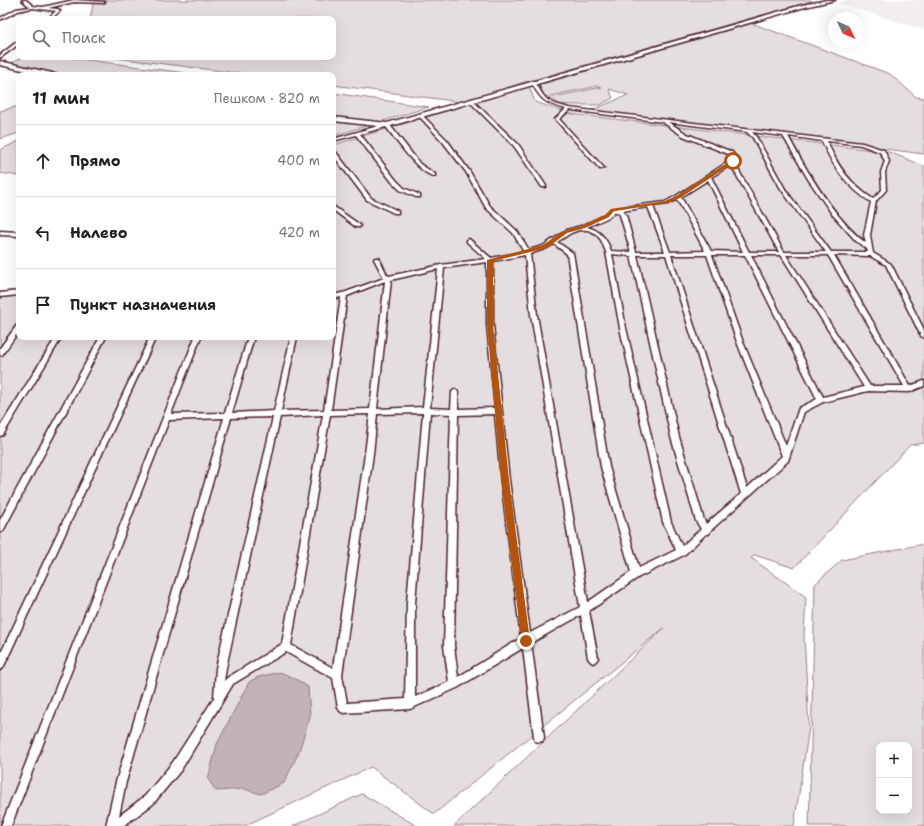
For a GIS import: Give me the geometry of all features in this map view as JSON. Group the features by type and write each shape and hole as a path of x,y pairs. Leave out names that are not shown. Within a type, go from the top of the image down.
{"street":[{"path":"24,0 32,7"},
{"path":"336,139 804,6 834,0"},
{"path":"44,8 74,1 103,2"},
{"path":"0,19 18,10 32,7 58,11 52,16"},
{"path":"0,57 16,44"},
{"path":"1,64 38,72"},
{"path":"534,83 542,100 552,105 569,109 862,144 882,151 887,161 883,172 884,190 874,201 867,235 870,251"},
{"path":"471,101 516,145 544,186"},
{"path":"569,109 557,119 602,168"},
{"path":"421,116 445,140 468,172 488,207 515,232 527,251 534,316 586,608 593,658"},
{"path":"336,119 387,125 418,165 432,175"},
{"path":"336,296 344,295 388,278 441,267 490,260 545,246 565,232 583,227 607,216 613,210 644,205 650,206 678,197 732,163 734,158 730,153 685,135 663,121"},
{"path":"749,131 755,138 783,189 830,254 909,389"},
{"path":"357,133 394,181 402,189 418,196"},
{"path":"785,135 794,152 844,226 870,251 888,264 924,336"},
{"path":"824,139 831,158 847,180 858,193 874,201"},
{"path":"336,156 369,199 396,212"},
{"path":"732,163 782,253 868,388"},
{"path":"709,178 821,400"},
{"path":"678,197 709,253 740,342 786,455 785,459"},
{"path":"650,206 668,253 745,494"},
{"path":"336,210 358,226"},
{"path":"613,210 620,211 623,215 634,255 675,437 700,521 706,531"},
{"path":"583,227 594,230 604,239 609,252 623,328 667,522 680,552"},
{"path":"0,233 16,234"},
{"path":"469,241 490,260 490,325 498,411 539,737"},
{"path":"553,241 570,253 605,467 636,574"},
{"path":"609,252 634,255 668,253 830,254 870,251"},
{"path":"377,259 385,276 388,278 374,412 337,675 343,708 410,704 454,685 526,641 586,608 636,574 680,552 706,531 785,459 801,410 821,400 868,388 909,389 924,383"},
{"path":"410,704 411,603 426,410 441,267"},
{"path":"0,296 16,293"},
{"path":"113,826 148,800 172,772 230,681 286,647 327,413 344,295"},
{"path":"0,353 16,330"},
{"path":"0,433 57,340"},
{"path":"0,528 101,340"},
{"path":"0,664 153,340"},
{"path":"6,826 197,340"},
{"path":"113,826 121,782 250,340"},
{"path":"218,700 221,668 293,340"},
{"path":"454,685 449,646 455,392"},
{"path":"166,417 426,410 454,412 498,411"},
{"path":"286,647 337,675"}],"shaded area":[{"path":"94,0 812,1 522,83 461,102 336,85 336,72 230,72 132,60 336,60 336,16 91,16"},
{"path":"847,0 924,0 924,30 838,3"},
{"path":"751,23 890,74 916,97 924,98 924,154 590,111 628,95 609,89 613,98 600,105 560,104 549,98 602,87 598,86 545,97 539,85"},
{"path":"17,60 88,60 178,72 51,72 10,64"},
{"path":"529,86 535,102 572,114 889,152 924,166 924,443 910,445 794,568 755,555 751,558 806,597 804,635 809,727 794,826 454,826 664,628 434,814 371,767 244,826 0,826 0,292 16,290 16,340 336,340 336,144"},
{"path":"336,93 429,107 336,135"},
{"path":"16,107 16,134 0,139 0,111"},
{"path":"16,142 16,176 0,173 0,150"},
{"path":"924,544 924,826 809,826 815,584 842,560"},
{"path":"280,672 294,678 308,687 310,717 298,754 284,783 261,794 244,789 216,791 208,779 217,744 249,682 258,677"},
{"path":"362,794 417,826 293,826"}],"route":[{"path":"526,641 505,480 490,325 490,260 545,246 565,232 583,227 607,216 613,210 644,205 650,206 666,202 678,197 733,161"}]}
